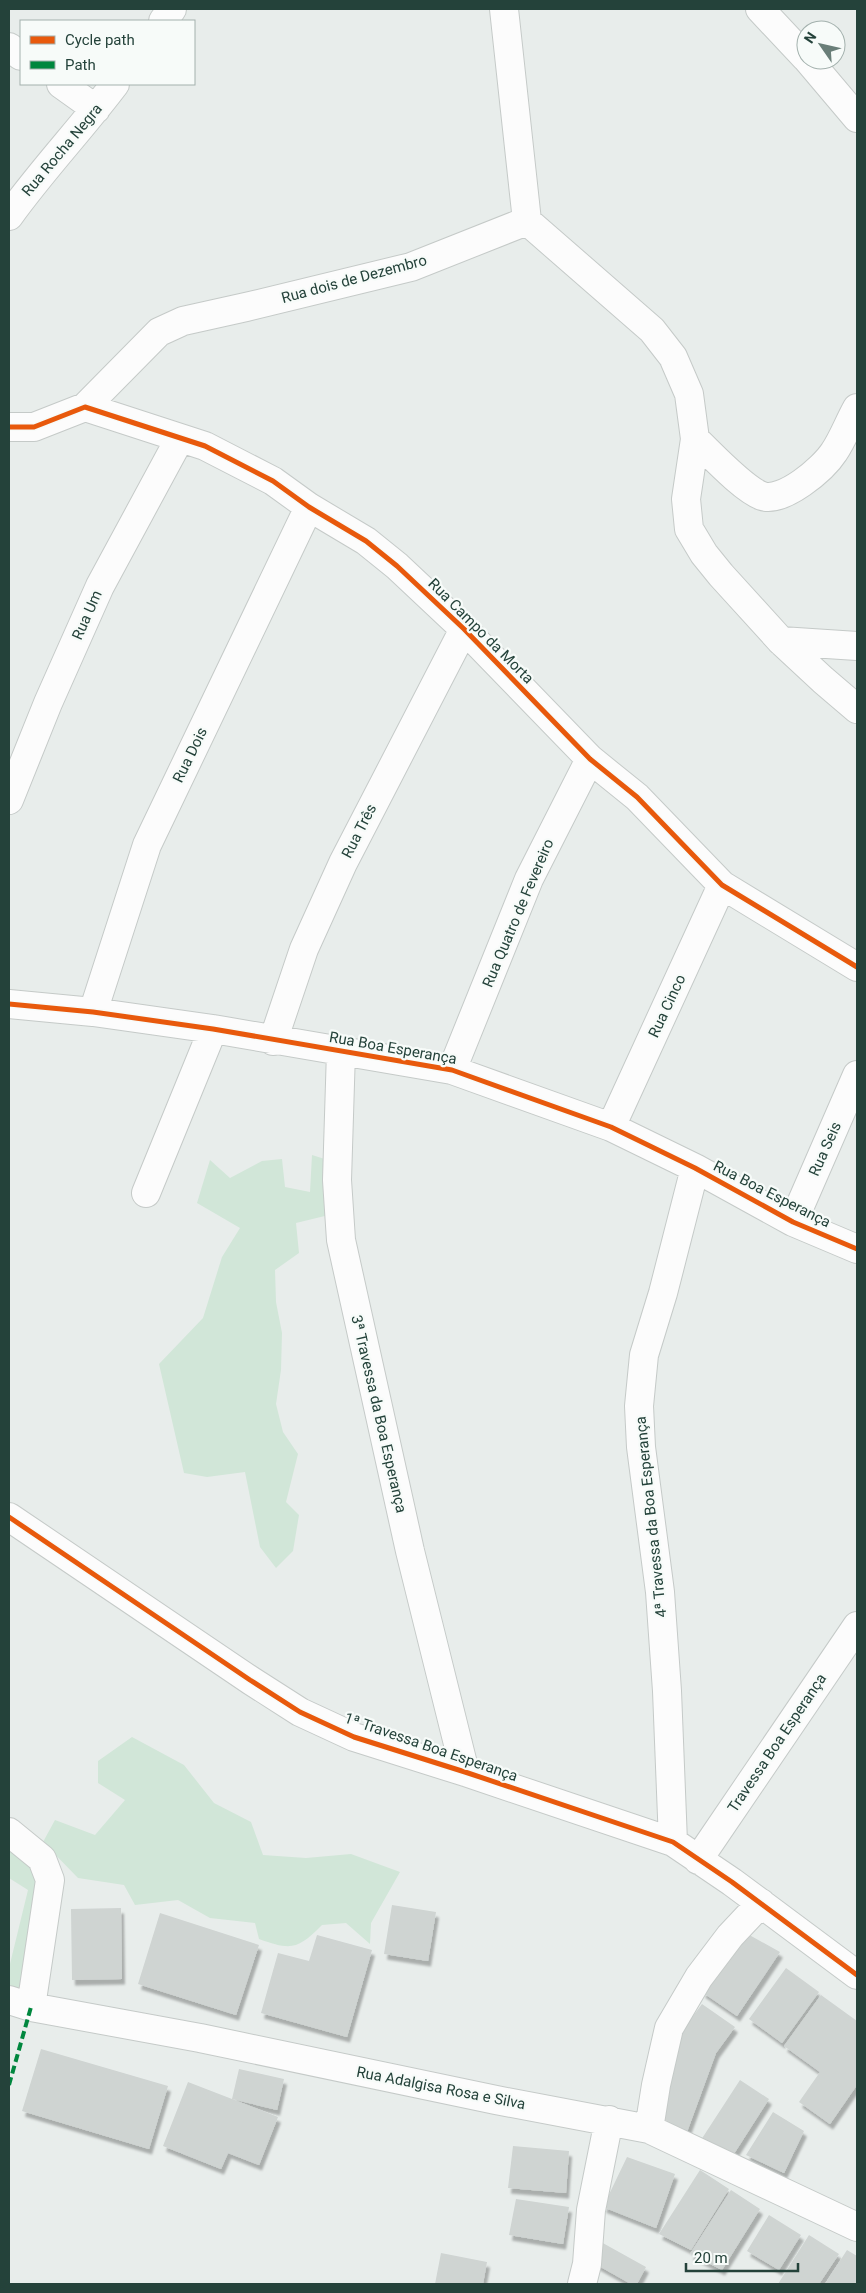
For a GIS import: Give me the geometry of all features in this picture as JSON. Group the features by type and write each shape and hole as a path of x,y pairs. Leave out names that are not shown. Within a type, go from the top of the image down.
{"street":[{"path":"163,20 172,9"},
{"path":"504,9 527,221 652,330 673,356 689,394 694,440 686,499 689,529 704,554 721,575 781,641 857,709"},
{"path":"760,9 796,47"},
{"path":"9,47 20,55"},
{"path":"816,70 857,118"},
{"path":"62,85 96,109"},
{"name":"Rua Rocha Negra","path":"9,216 32,184 115,85"},
{"name":"Rua dois de Dezembro","path":"85,407 159,332 183,321 246,308 411,267 527,221"},
{"path":"9,427 34,427 85,407"},
{"name":"Rua Campo da Morta","path":"85,407 205,446 273,480 309,507 366,541 397,566 464,629 590,759 637,797 722,885 857,968"},
{"path":"694,440 746,486 761,496 771,498 782,495 806,479 834,453 857,408"},
{"name":"Rua Um","path":"9,800 48,703 100,586 180,438"},
{"name":"Rua Dois","path":"93,1012 146,845 309,507"},
{"name":"Rua Três","path":"273,1041 304,950 343,864 464,629"},
{"path":"781,641 857,646"},
{"name":"Rua Quatro de Fevereiro","path":"452,1070 529,879 590,759"},
{"name":"Rua Cinco","path":"611,1127 722,885"},
{"name":"Rua Boa Esperança","path":"9,1004 93,1012 214,1029 273,1041 452,1070 611,1127 695,1168 793,1222 857,1249"},
{"path":"146,1193 214,1029"},
{"name":"3ª Travessa da Boa Esperança","path":"340,1051 337,1180 341,1240 410,1551 466,1772"},
{"name":"Rua Seis","path":"793,1222 857,1075"},
{"name":"4ª Travessa da Boa Esperança","path":"673,1842 667,1691 660,1592 641,1447 639,1406 644,1355 663,1293 695,1168"},
{"name":"1ª Travessa Boa Esperança","path":"9,1517 300,1712 354,1737 466,1772 673,1842 761,1903 857,1975"},
{"name":"Travessa Boa Esperança","path":"698,1860 857,1626"},
{"path":"9,1832 42,1859 50,1880 20,2004"},
{"path":"649,2129 656,2085 669,2028 699,1977 730,1936 761,1903"},
{"name":"Rua Adalgisa Rosa e Silva","path":"20,2004 200,2038 496,2100 649,2129 857,2227"},
{"path":"582,2284 587,2264 591,2210 609,2120"}],"green space":[{"path":"312,1155 331,1161 333,1214 296,1223 299,1253 275,1270 276,1302 282,1333 281,1370 276,1404 283,1432 298,1454 286,1502 299,1515 293,1551 276,1568 260,1547 245,1472 207,1477 184,1473 159,1364 203,1318 222,1257 240,1228 197,1203 210,1160 230,1178 262,1161 282,1159 285,1187 310,1192"},
{"path":"132,1737 184,1765 214,1803 251,1822 263,1855 306,1858 351,1854 400,1872 371,1923 370,1944 346,1923 322,1925 307,1939 294,1946 270,1943 259,1939 255,1923 210,1918 178,1900 135,1905 124,1885 78,1878 43,1842 55,1820 95,1835 125,1800 98,1783 98,1761"},
{"path":"9,1840 59,1878 38,2010 9,2003 9,1968 28,1890 9,1878"}],"building":[{"path":"392,1905 436,1912 428,1961 384,1954"},
{"path":"121,1908 122,1979 72,1980 71,1909"},
{"path":"160,1913 259,1945 236,2015 138,1984"},
{"path":"744,1932 780,1952 737,2016 702,1992"},
{"path":"317,1935 372,1950 347,2037 261,2013 278,1953 309,1961"},
{"path":"786,1968 819,1992 782,2043 749,2019"},
{"path":"821,1995 857,2021 857,2085 830,2124 799,2102 820,2072 784,2046"},
{"path":"702,2004 735,2027 716,2053 687,2132 657,2117 678,2036"},
{"path":"41,2049 168,2086 149,2149 22,2111"},
{"path":"239,2069 284,2079 277,2110 232,2099"},
{"path":"740,2080 769,2099 730,2160 699,2143"},
{"path":"188,2082 278,2117 259,2165 228,2153 221,2169 163,2146"},
{"path":"773,2112 804,2131 784,2173 746,2155"},
{"path":"513,2146 569,2151 566,2193 508,2188"},
{"path":"627,2157 675,2174 656,2228 603,2207"},
{"path":"700,2170 729,2189 691,2250 659,2234"},
{"path":"731,2190 760,2209 722,2270 690,2254"},
{"path":"516,2199 569,2207 563,2244 509,2235"},
{"path":"769,2215 801,2235 779,2270 747,2251"},
{"path":"809,2235 839,2254 819,2284 778,2284"},
{"path":"601,2242 646,2267 637,2284 631,2284 590,2261"},
{"path":"847,2250 857,2256 857,2284 825,2284"},
{"path":"441,2253 487,2262 483,2284 435,2284"}],"marked path":[{"path":"9,2085 31,2007"}],"cycle path":[{"path":"9,427 34,427 85,407 205,446 273,481 309,507 366,541 397,566 464,629 590,759 637,797 722,885 857,967"},
{"path":"9,1004 93,1012 213,1029 452,1070 611,1127 695,1168 793,1222 857,1249"},
{"path":"9,1517 300,1712 354,1737 673,1842 732,1882 857,1975"}]}
